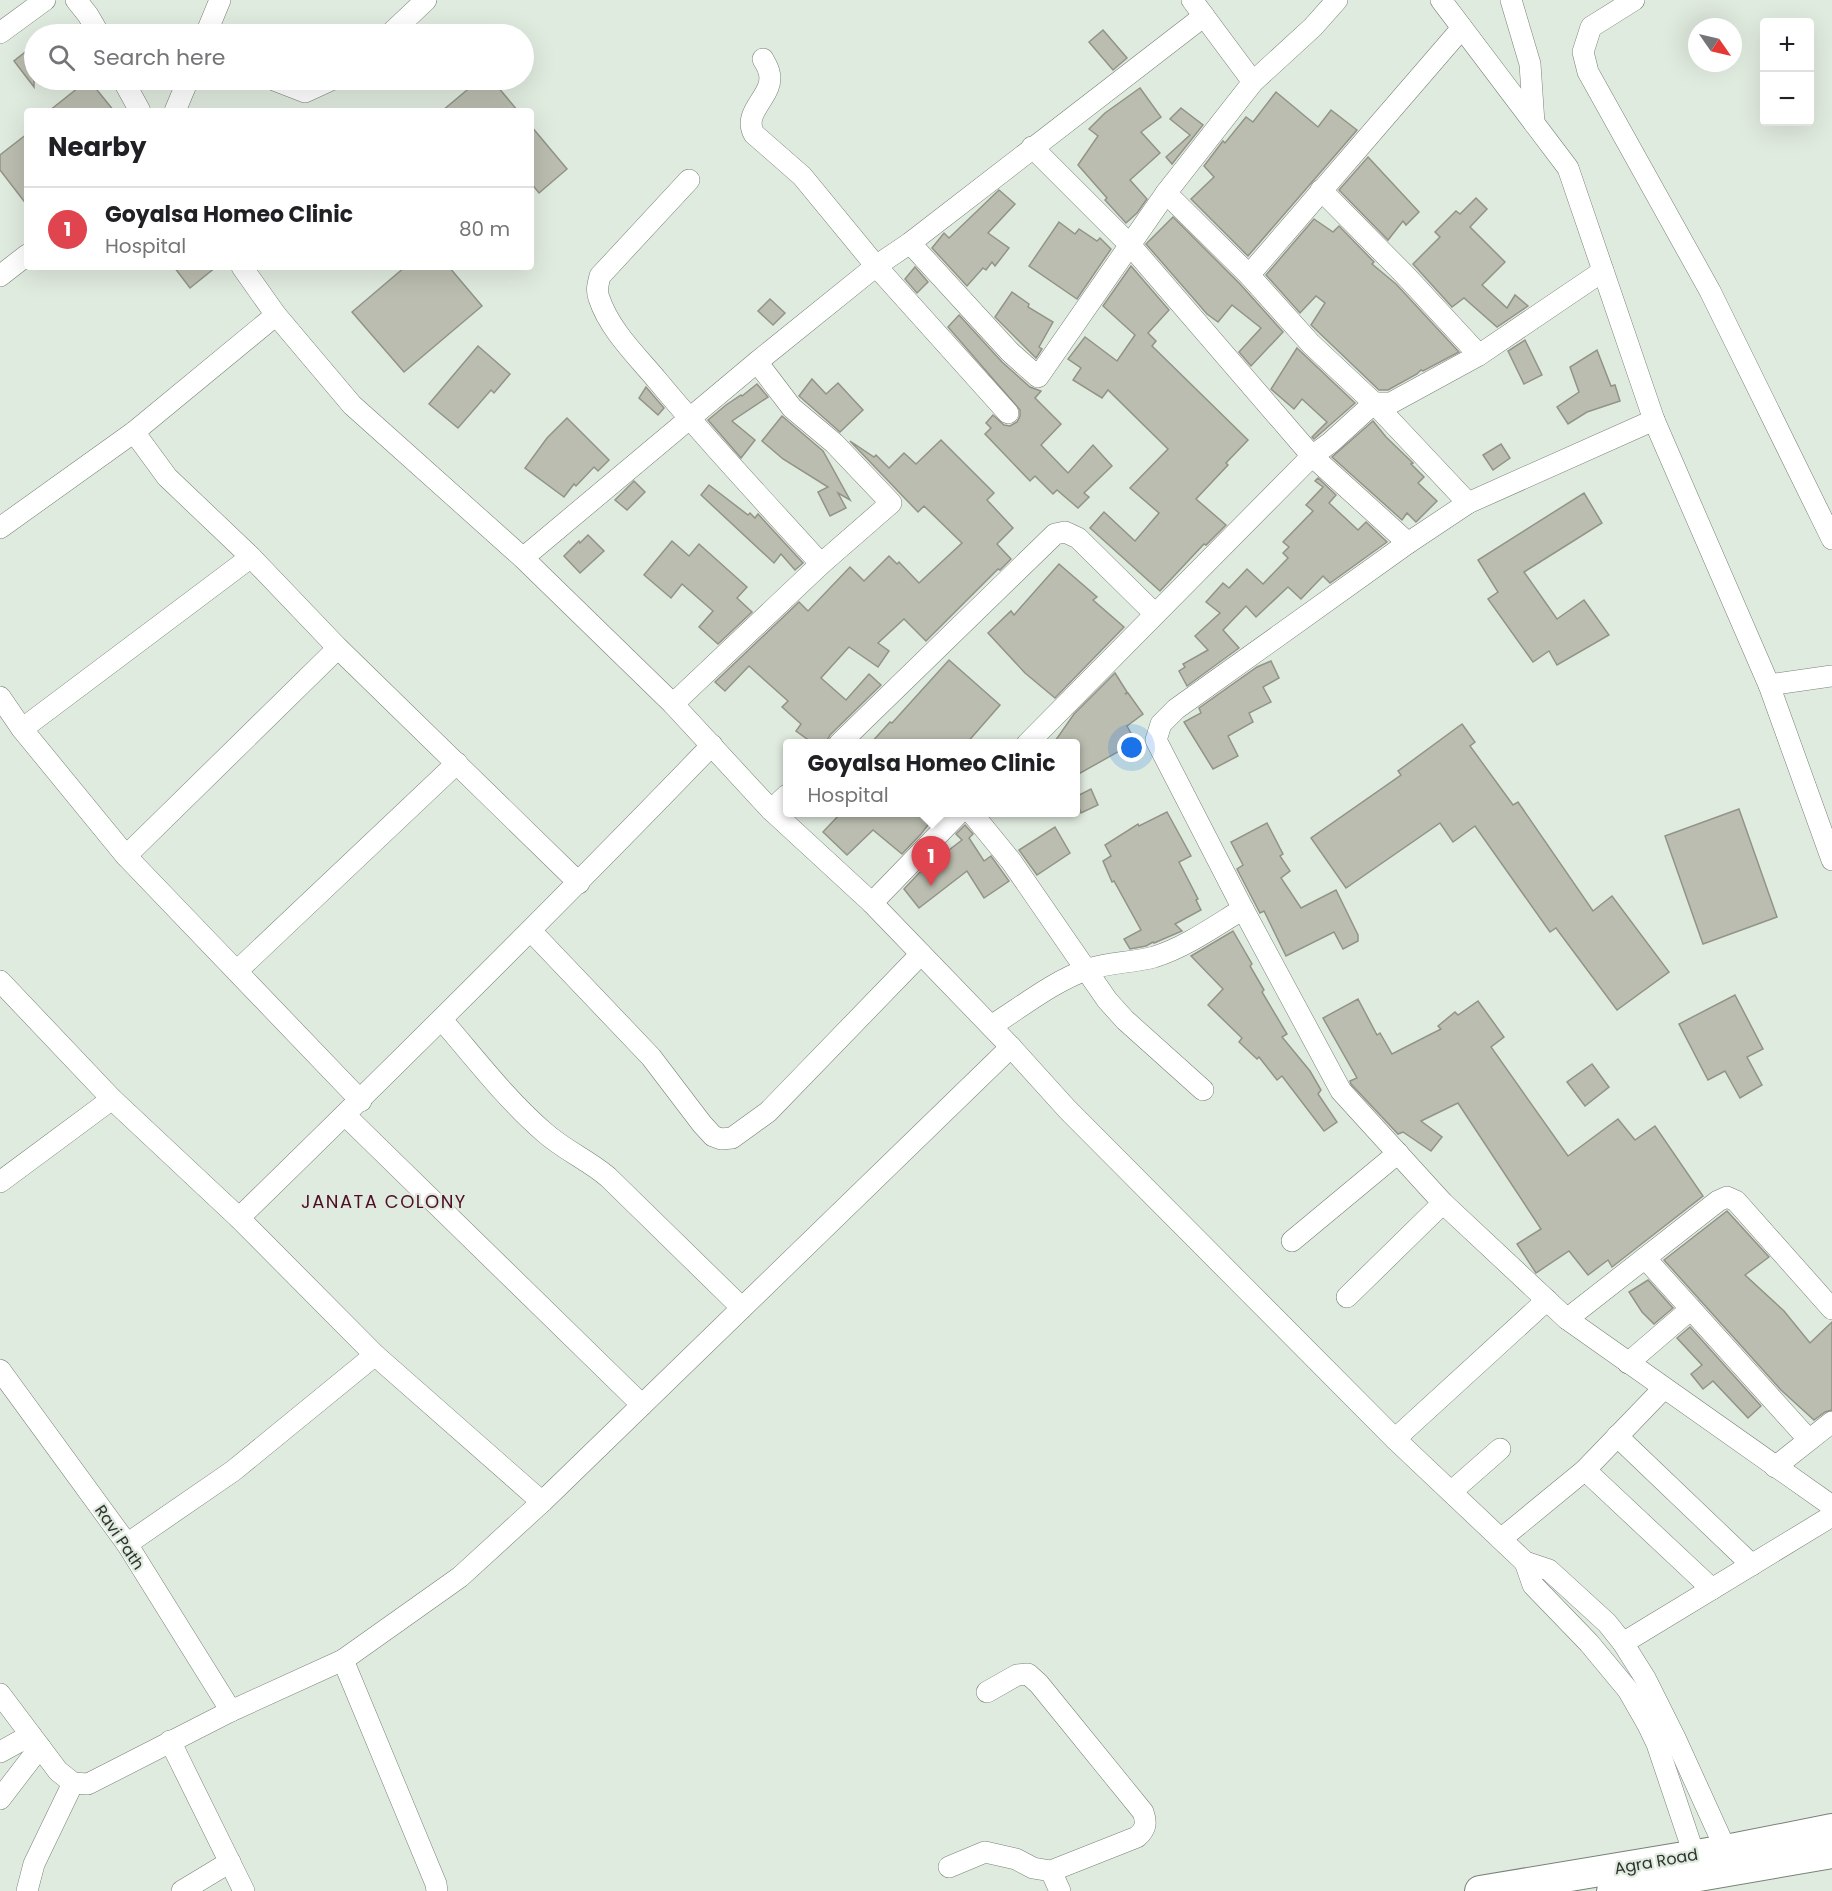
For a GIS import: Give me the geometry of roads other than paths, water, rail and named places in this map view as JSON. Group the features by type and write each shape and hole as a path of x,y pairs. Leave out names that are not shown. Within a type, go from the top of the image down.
{"highway":[{"name":"Agra Road","path":"1479,1891 1698,1865 1730,1859 1832,1829"},
{"name":"Agra Road","path":"1730,1859 1832,1853"},
{"name":"Agra Road","path":"1622,1890 1698,1865"}],"street":[{"path":"0,33 45,0"},
{"path":"76,0 93,24"},
{"path":"216,24 220,0"},
{"path":"401,24 426,0"},
{"path":"910,243 1010,352 1038,377 1166,193 1253,82 1313,27 1337,0"},
{"path":"1441,0 1568,168 1654,420 1769,686 1832,860"},
{"path":"1511,0 1530,64 1534,124"},
{"path":"1634,0 1591,27 1583,52 1588,72 1710,291 1832,539"},
{"path":"523,558 757,362 876,266 910,243 1032,147 1198,8 1253,82"},
{"path":"1249,275 1462,28"},
{"path":"763,59 770,73 769,85 750,120 750,127 754,134 802,176 876,266 1008,413"},
{"path":"128,90 138,108"},
{"path":"176,108 184,90"},
{"path":"1032,147 1131,246 1312,456 1408,543"},
{"path":"689,180 600,276 597,288 599,298 620,335 689,418 821,564"},
{"path":"1321,190 1405,275 1479,355"},
{"path":"1166,193 1249,275 1311,344 1374,404 1468,503"},
{"path":"0,276 24,257"},
{"path":"244,270 276,315 352,405 523,558 673,704 771,810 872,903 1011,1047 1067,1109 1395,1439 1525,1562 1550,1570 1607,1623 1645,1678 1730,1859"},
{"path":"1032,739 1312,456 1374,404 1391,403 1479,355 1603,271"},
{"path":"0,528 134,432 276,315"},
{"path":"673,704 821,564 891,503 834,443 792,408 757,362"},
{"path":"1654,420 1468,503 1408,543 1176,709 1161,724 1156,740 1341,1091 1443,1203 1567,1319 1663,1389 1832,1506"},
{"path":"134,432 167,477 579,883"},
{"path":"844,739 1055,534 1065,532 1078,538 1155,614"},
{"path":"22,729 251,558"},
{"path":"126,856 338,648"},
{"path":"1769,686 1832,676"},
{"path":"0,697 22,729 126,856 361,1101"},
{"path":"239,1218 361,1101 579,883 712,745"},
{"path":"237,971 457,763"},
{"path":"771,810 783,799"},
{"path":"872,903 956,817"},
{"path":"974,817 1011,861 1107,1000 1125,1020 1203,1090"},
{"path":"991,1026 1062,981 1086,970 1115,962 1151,958 1173,951 1244,909"},
{"path":"531,931 651,1057 712,1136 721,1139 732,1138 768,1112 921,954"},
{"path":"0,981 112,1099 239,1218 375,1355 542,1502"},
{"path":"442,1020 524,1114 546,1134 608,1177 742,1308"},
{"path":"0,1694 58,1771 73,1783 88,1784 231,1711 343,1660 460,1577 542,1502 1011,1047"},
{"path":"0,1182 112,1099"},
{"path":"345,1115 642,1405"},
{"path":"1292,1241 1398,1153"},
{"path":"1567,1319 1718,1201 1727,1197 1736,1201 1832,1309"},
{"path":"1347,1297 1443,1203"},
{"path":"1646,1258 1809,1440"},
{"path":"1395,1439 1547,1300"},
{"path":"1628,1363 1691,1309"},
{"path":"127,1544 233,1471 375,1355"},
{"name":"Ravi Path","path":"0,1370 127,1544 231,1711"},
{"path":"1501,1539 1585,1470 1663,1389"},
{"path":"1775,1467 1832,1422"},
{"path":"1617,1436 1752,1565"},
{"path":"1450,1492 1500,1449"},
{"path":"1585,1470 1712,1589"},
{"path":"1623,1643 1832,1516"},
{"path":"1525,1562 1533,1584 1589,1643 1628,1690 1648,1725 1657,1744 1698,1865"},
{"path":"1589,1643 1607,1623"},
{"path":"343,1660 437,1891"},
{"path":"949,1867 985,1852 1016,1859 1033,1868 1051,1871 1137,1837 1143,1832 1146,1822 1143,1812 1039,1684 1028,1674 1017,1675 987,1692"},
{"path":"0,1752 36,1741"},
{"path":"0,1799 36,1741"},
{"path":"170,1741 244,1891"},
{"path":"0,1758 14,1779"},
{"path":"27,1891 34,1864 73,1783"},
{"path":"182,1891 230,1862"},
{"path":"1051,1871 1060,1891"}],"place":[{"name":"Goyalsa Homeo Clinic","path":"931,886"}],"district":[{"name":"JANATA COLONY","path":"384,1202"}]}
